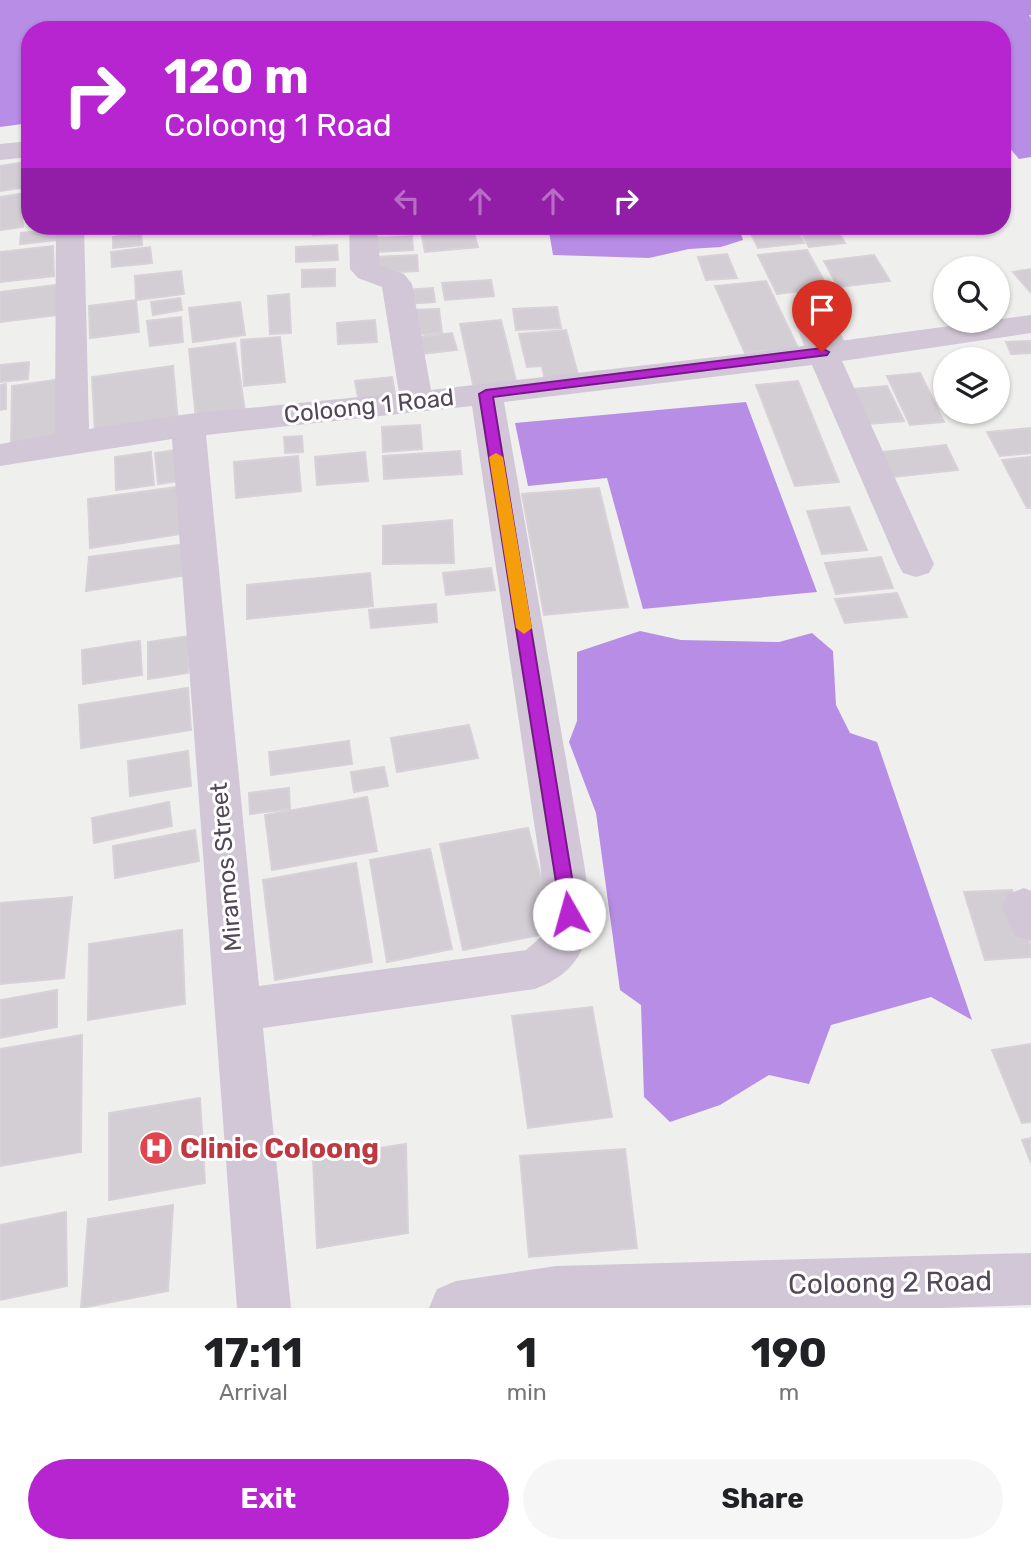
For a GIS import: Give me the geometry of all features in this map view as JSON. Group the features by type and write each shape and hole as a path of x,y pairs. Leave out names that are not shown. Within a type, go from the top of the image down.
{"street":[{"path":"0,152 21,150"},
{"path":"70,235 72,442"},
{"path":"363,235 365,269 369,273 394,280 397,284 417,400"},
{"name":"Coloong 1 Road","path":"0,455 188,425 486,394 1031,324"},
{"path":"822,352 916,564"},
{"path":"239,1010 535,969 552,961 563,945 569,914 562,863 486,394"},
{"name":"Miramos Street","path":"188,425 264,1308"},
{"name":"Coloong 2 Road","path":"456,1308 556,1293 659,1298 1031,1279"}],"shaded area":[{"path":"0,0 1031,0 1031,157 1019,159 1011,150 1011,21 21,21 21,124 0,127"},
{"path":"550,235 741,235 743,240 721,247 689,249 649,258 553,255"},
{"path":"746,402 817,592 643,609 607,478 528,486 515,423"},
{"path":"640,631 681,640 779,642 812,633 833,651 836,705 850,733 877,742 972,1020 931,997 831,1025 809,1084 769,1075 720,1105 670,1122 644,1097 641,1005 620,990 596,813 569,742 577,721 577,652"}],"building":[{"path":"20,163 21,188 0,191 0,166"},
{"path":"20,194 21,227 0,230 0,197"},
{"path":"21,233 57,235 57,240 20,244"},
{"path":"141,235 142,245 113,248 113,237"},
{"path":"422,235 475,235 478,247 425,252"},
{"path":"752,235 800,235 804,243 758,248"},
{"path":"803,235 840,235 845,243 809,247"},
{"path":"412,236 413,250 376,252 375,238"},
{"path":"337,245 338,260 296,262 296,247"},
{"path":"53,246 54,276 0,282 0,252"},
{"path":"150,247 152,263 112,267 111,252"},
{"path":"807,250 828,288 777,294 758,255"},
{"path":"727,254 737,278 706,280 698,257"},
{"path":"417,255 418,271 375,273 374,257"},
{"path":"874,255 890,281 838,287 824,261"},
{"path":"335,269 335,286 302,287 302,270"},
{"path":"1031,269 1031,293 1013,272"},
{"path":"181,271 184,294 136,300 135,276"},
{"path":"491,280 494,296 445,300 442,283"},
{"path":"766,281 798,348 745,353 715,286"},
{"path":"64,284 65,314 0,322 0,292"},
{"path":"433,288 435,302 406,304 405,290"},
{"path":"289,294 291,333 270,334 268,296"},
{"path":"180,298 182,310 153,315 151,302"},
{"path":"136,300 139,332 90,338 89,306"},
{"path":"240,302 245,335 193,342 189,308"},
{"path":"557,307 561,328 516,330 513,309"},
{"path":"439,309 442,333 411,335 408,310"},
{"path":"181,317 183,342 150,346 147,321"},
{"path":"833,317 845,345 806,348 795,320"},
{"path":"375,320 377,342 338,344 337,323"},
{"path":"501,320 517,385 474,389 460,324"},
{"path":"566,330 579,378 545,381 542,366 527,367 519,334"},
{"path":"452,333 457,350 413,355 409,338"},
{"path":"280,337 285,382 244,386 241,340"},
{"path":"1031,341 1031,353 1011,354 1006,342"},
{"path":"235,343 245,412 196,419 189,349"},
{"path":"29,362 28,379 0,382 0,365"},
{"path":"173,366 178,423 95,434 92,377"},
{"path":"920,373 933,400 933,423 910,425 887,376"},
{"path":"392,377 395,394 358,398 355,381"},
{"path":"62,379 64,439 11,446 12,386"},
{"path":"798,381 839,482 795,486 756,385"},
{"path":"6,384 6,409 0,410 0,385"},
{"path":"887,386 904,421 856,425 841,390"},
{"path":"420,425 422,449 383,452 382,427"},
{"path":"1031,428 1031,453 1000,456 987,432"},
{"path":"302,436 303,452 285,453 284,437"},
{"path":"946,445 958,470 893,477 881,452"},
{"path":"176,450 179,481 158,484 155,453"},
{"path":"460,451 462,474 384,479 383,456"},
{"path":"151,452 154,485 116,490 115,457"},
{"path":"365,452 368,481 317,485 315,457"},
{"path":"298,456 301,491 236,498 234,462"},
{"path":"1031,457 1031,508 1027,508 1002,460"},
{"path":"177,487 181,534 90,548 88,499"},
{"path":"599,488 628,607 544,615 522,494"},
{"path":"849,507 867,550 822,554 807,511"},
{"path":"452,520 454,563 383,564 383,526"},
{"path":"187,544 188,575 86,591 89,557"},
{"path":"881,557 893,588 836,594 825,563"},
{"path":"491,568 495,590 446,595 443,573"},
{"path":"370,573 373,606 247,619 247,585"},
{"path":"897,593 907,617 845,623 835,599"},
{"path":"436,604 437,622 371,628 369,610"},
{"path":"190,636 188,673 148,679 148,642"},
{"path":"140,641 142,675 83,684 82,650"},
{"path":"188,688 191,730 81,748 79,705"},
{"path":"469,725 478,758 397,772 391,738"},
{"path":"349,741 352,764 271,775 269,752"},
{"path":"188,751 191,786 130,796 128,761"},
{"path":"384,767 388,786 354,792 351,772"},
{"path":"289,788 290,809 250,814 249,793"},
{"path":"367,797 377,851 272,870 265,815"},
{"path":"169,802 172,826 94,843 92,818"},
{"path":"528,828 555,932 463,950 440,844"},
{"path":"195,830 199,861 115,878 113,846"},
{"path":"430,849 452,949 387,962 370,860"},
{"path":"356,863 372,962 275,980 263,880"},
{"path":"1012,890 1031,947 1031,957 985,960 964,892"},
{"path":"72,897 64,978 0,984 0,903"},
{"path":"182,930 185,1004 88,1020 89,944"},
{"path":"57,990 57,1027 0,1038 1,1000"},
{"path":"592,1007 612,1117 528,1128 512,1016"},
{"path":"82,1035 81,1152 0,1166 0,1049"},
{"path":"1031,1044 1031,1122 1022,1123 992,1050"},
{"name":"Clinic Coloong","path":"200,1098 205,1183 109,1200 109,1113"},
{"path":"1031,1138 1031,1163 1022,1140"},
{"path":"406,1144 408,1233 317,1248 313,1158"},
{"path":"625,1149 637,1248 529,1257 520,1156"},
{"path":"173,1205 168,1291 81,1308 88,1219"},
{"path":"66,1212 67,1286 0,1300 0,1225"}],"slow traffic":[{"path":"496,457 524,628"}],"place":[{"name":"Clinic Coloong","path":"156,1148"}],"route":[{"path":"569,914 486,394 822,352"}]}
